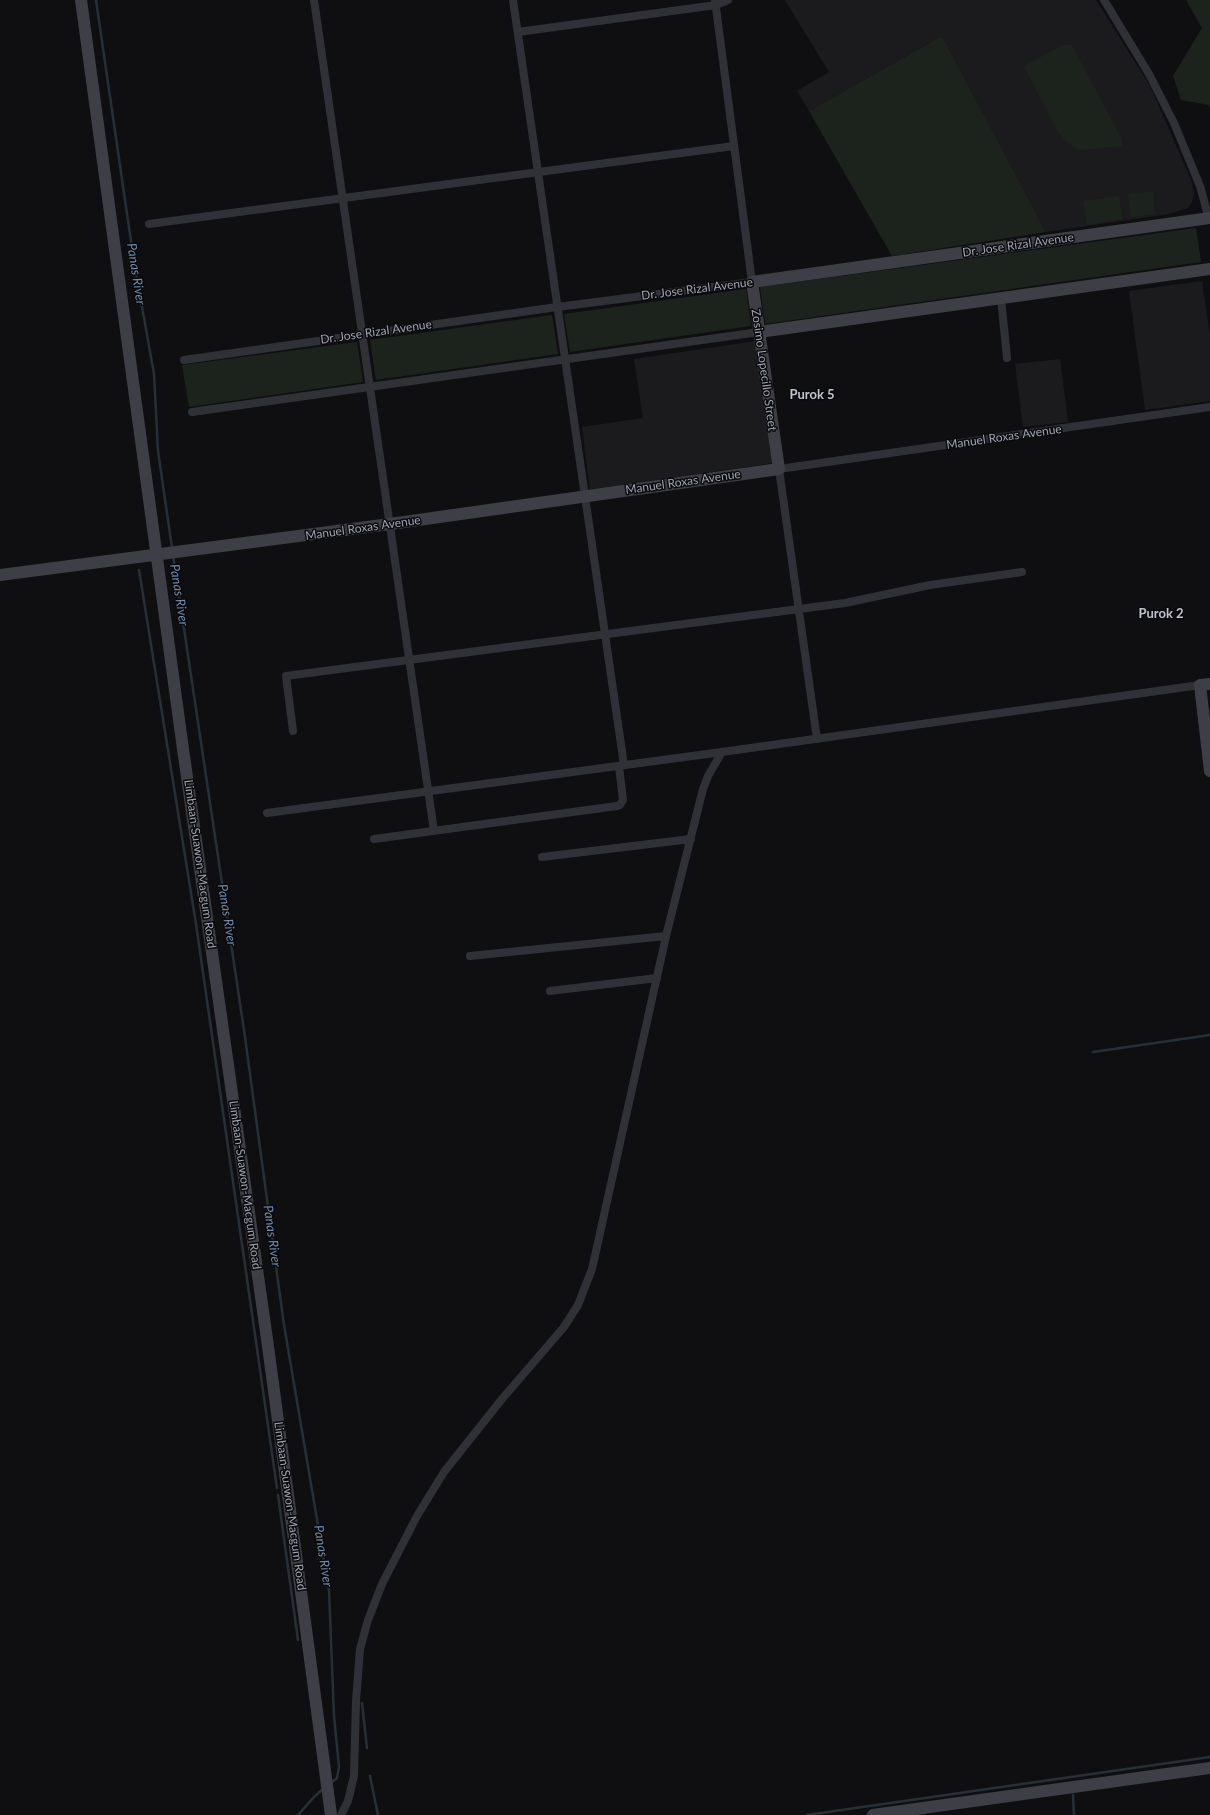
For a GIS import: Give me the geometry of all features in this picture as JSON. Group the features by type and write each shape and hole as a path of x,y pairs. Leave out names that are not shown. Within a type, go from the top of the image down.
{"street":[{"name":"Limbaan-Suawon-Macgum Road","path":"81,0 162,555 227,1051 309,1645 330,1809"},
{"path":"314,0 434,831"},
{"path":"374,839 617,806 620,805 623,800 621,765 605,634 537,171 514,0"},
{"path":"518,32 728,0"},
{"path":"1104,0 1145,68 1174,123 1200,186 1210,222"},
{"name":"Zosimo Lopecillo Street","path":"716,3 752,282 817,738"},
{"path":"149,224 342,197 734,146"},
{"name":"Dr. Jose Rizal Avenue","path":"184,360 557,307 1210,222"},
{"path":"192,412 1210,269"},
{"path":"1001,298 1007,358"},
{"name":"Manuel Roxas Avenue","path":"0,575 186,552 390,524 1210,407"},
{"path":"293,731 286,676 846,603 969,578 1022,572"},
{"path":"267,812 429,792 1205,684 1210,771"},
{"path":"341,1815 348,1801 354,1776 354,1729 359,1657 368,1620 382,1584 417,1516 444,1472 502,1399 564,1326 578,1305 592,1269 666,936 703,789 708,776 722,752"},
{"path":"542,857 691,839"},
{"path":"470,956 666,936"},
{"path":"550,991 656,978"},
{"path":"873,1815 1210,1768"}],"shaded area":[{"path":"785,0 1096,0 1150,86 1191,180 1194,193 1192,202 1188,208 1169,214 1046,232 942,36 809,111 797,91 829,72"},
{"path":"1186,0 1210,0 1210,108 1209,105 1181,100 1173,76 1202,28"},
{"path":"942,36 1046,232 892,256 809,111"},
{"path":"1063,45 1070,45 1074,49 1121,138 1122,146 1079,150 1066,142 1057,130 1024,66"},
{"path":"1153,191 1155,214 1131,217 1128,194"},
{"path":"1119,196 1122,219 1087,225 1083,201"},
{"path":"1196,228 1201,262 765,324 760,287"},
{"path":"1202,281 1210,337 1210,401 1145,410 1129,291"},
{"path":"746,289 751,326 570,352 564,314"},
{"path":"552,315 558,354 376,380 370,340"},
{"path":"756,341 773,463 590,490 582,427 643,418 634,359"},
{"path":"357,342 363,382 189,407 182,365"},
{"path":"1060,359 1068,422 1023,427 1015,364"}],"waterway":[{"name":"Panas River","path":"96,0 134,262 154,374 158,451 172,548"},
{"name":"Panas River","path":"173,555 245,1037 284,1325 329,1590 334,1716 339,1767 337,1778 331,1783"},
{"path":"139,570 196,924 277,1488"},
{"path":"1093,1052 1210,1035"},
{"path":"278,1495 298,1640"},
{"path":"362,1703 367,1748"},
{"path":"807,1815 1210,1757"},
{"path":"370,1776 378,1815"},
{"name":"Panas River","path":"298,1815 324,1788"},
{"path":"1073,1795 1074,1815"}],"district":[{"name":"Purok 5","path":"812,395"},
{"name":"Purok 2","path":"1161,614"}]}
